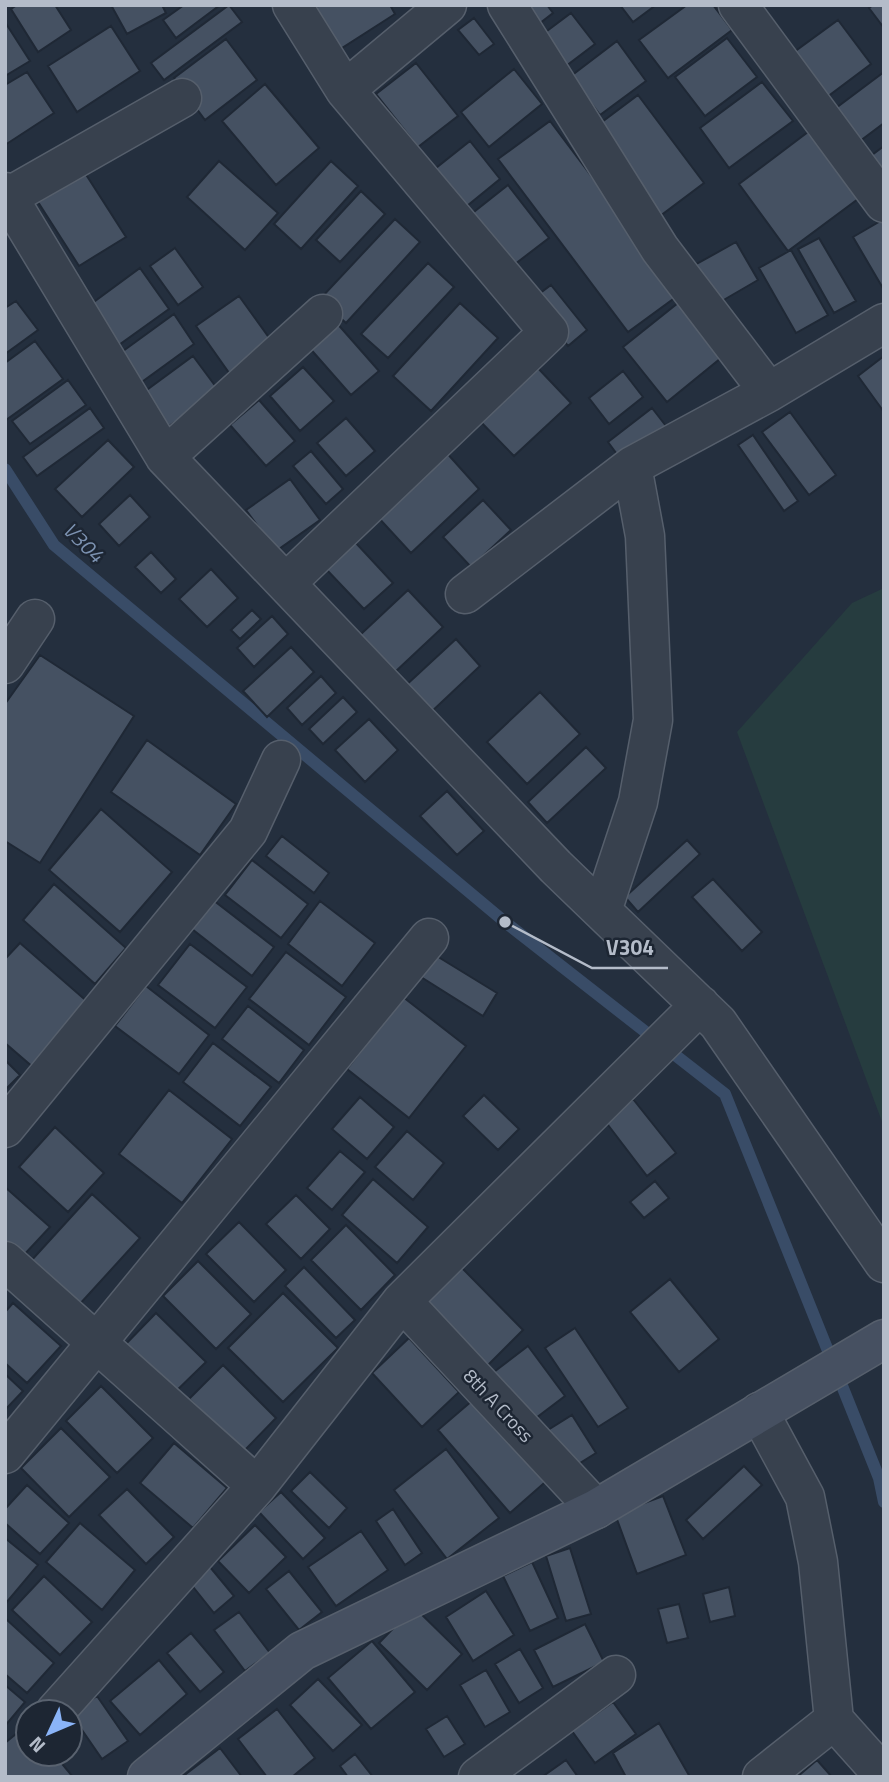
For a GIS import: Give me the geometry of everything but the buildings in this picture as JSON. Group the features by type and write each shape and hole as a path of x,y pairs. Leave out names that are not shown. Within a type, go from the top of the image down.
{"street":[{"path":"286,583 549,332 345,90 292,5"},
{"path":"345,90 447,5"},
{"path":"507,5 660,249 769,392"},
{"path":"738,5 884,203"},
{"path":"182,98 7,194 165,457 556,867 718,1023 884,1263"},
{"path":"165,457 323,314"},
{"path":"465,594 632,466 769,392 884,323"},
{"path":"602,911 638,802 653,720 645,536 632,466"},
{"path":"5,664 35,619"},
{"path":"5,1128 248,831 281,760"},
{"path":"5,1454 429,938"},
{"path":"68,1698 257,1486 402,1301 700,1004"},
{"path":"5,1261 257,1486"},
{"name":"8th A Cross","path":"402,1301 596,1509"},
{"path":"146,1777 302,1651 596,1509 878,1342"},
{"path":"768,1406 804,1497 818,1562 834,1720 884,1776"},
{"path":"478,1777 616,1675"},
{"path":"762,1777 834,1720"}],"green space":[{"path":"884,588 884,1127 737,732 852,603"}],"waterway":[{"name":"V304","path":"5,469 54,545 505,922 725,1094 879,1478 884,1502"}],"place":[{"name":"V304","path":"505,922"}]}
